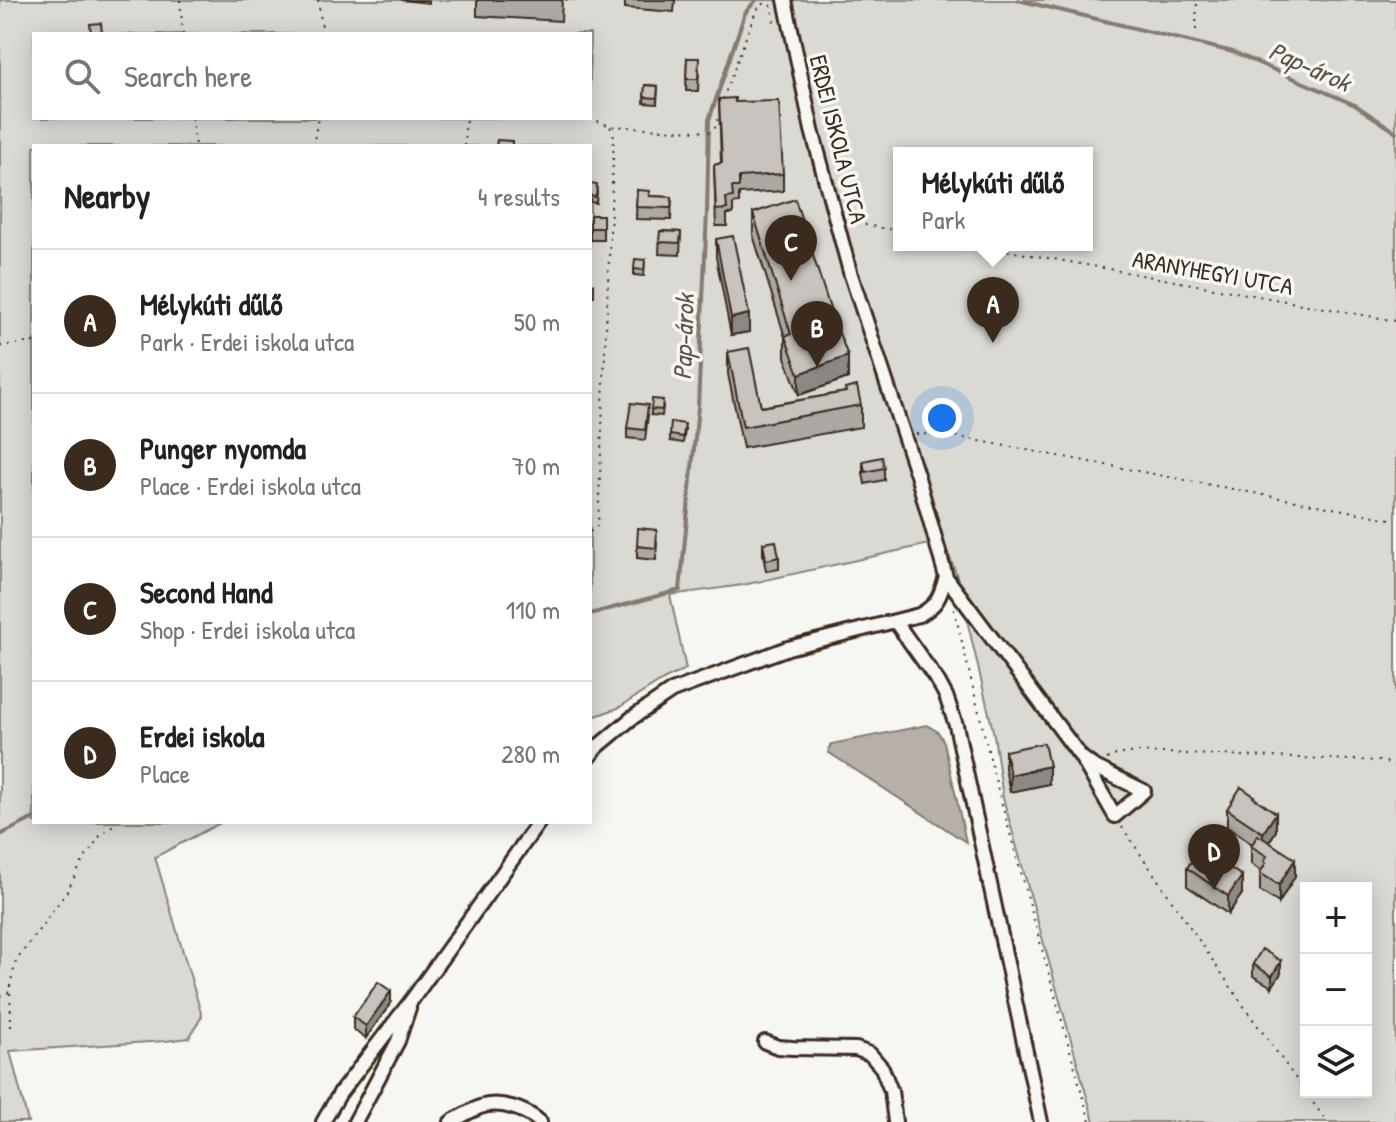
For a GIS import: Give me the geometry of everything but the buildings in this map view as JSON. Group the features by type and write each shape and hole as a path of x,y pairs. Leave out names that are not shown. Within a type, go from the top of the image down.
{"street":[{"name":"ERDEI ISKOLA UTCA","path":"785,0 812,130 850,272 946,577 1081,757 1115,816 1144,791 1081,757"},
{"path":"592,753 632,718 672,691 788,648 919,615 931,608 939,597 946,577"},
{"path":"895,621 939,683 956,725 1041,1122"},
{"path":"323,1122 340,1093 411,1001 538,824"},
{"path":"355,1122 398,1041 411,1001"},
{"path":"765,1042 778,1047 856,1049 870,1054 882,1068 891,1091 895,1122"},
{"path":"332,1105 332,1122"},
{"path":"451,1122 481,1107 493,1105 527,1113 540,1122"}],"path":[{"path":"180,0 183,32"},
{"path":"318,0 323,32"},
{"path":"1196,30 1197,0"},
{"path":"722,100 760,5 767,3 772,6 774,22 780,25 789,23"},
{"path":"592,119 610,126 712,132 719,113"},
{"path":"192,120 195,144"},
{"path":"313,144 318,120"},
{"path":"464,144 466,120"},
{"path":"592,530 598,525 599,509 614,136 610,126"},
{"path":"836,220 893,230"},
{"name":"ARANYHEGYI UTCA","path":"1009,251 1396,321"},
{"path":"0,346 32,342"},
{"path":"903,433 948,435 1396,520"},
{"path":"953,606 996,783 1090,1122"},
{"path":"1093,766 1116,755 1136,752 1381,761 1396,765"},
{"path":"1115,816 1245,1008 1327,1122"},
{"path":"11,1027 10,991 16,961 66,893 100,836 115,824"},
{"path":"0,996 10,991"}],"shaded area":[{"path":"0,0 1396,0 1396,1122 1094,1122 1003,798 994,735 956,573 943,541 743,585 670,595 686,669 618,708 592,717 592,144 32,144 32,824 218,824 155,857 202,1016 189,1038 10,1051 28,1122 0,1122"},
{"path":"927,725 938,732 944,742 966,842 828,752 831,744"}],"waterway":[{"name":"Pap-árok","path":"592,613 680,590 698,407 709,120 745,13 756,0"},
{"name":"Pap-árok","path":"1018,0 1233,52 1355,105 1396,132"},
{"name":"Pap-árok","path":"0,835 32,819"}],"place":[{"name":"Second Hand","path":"791,281"},
{"name":"Mélykúti dűlő","path":"993,343"},
{"name":"Punger nyomda","path":"817,367"},
{"name":"Erdei iskola","path":"1214,890"}]}
